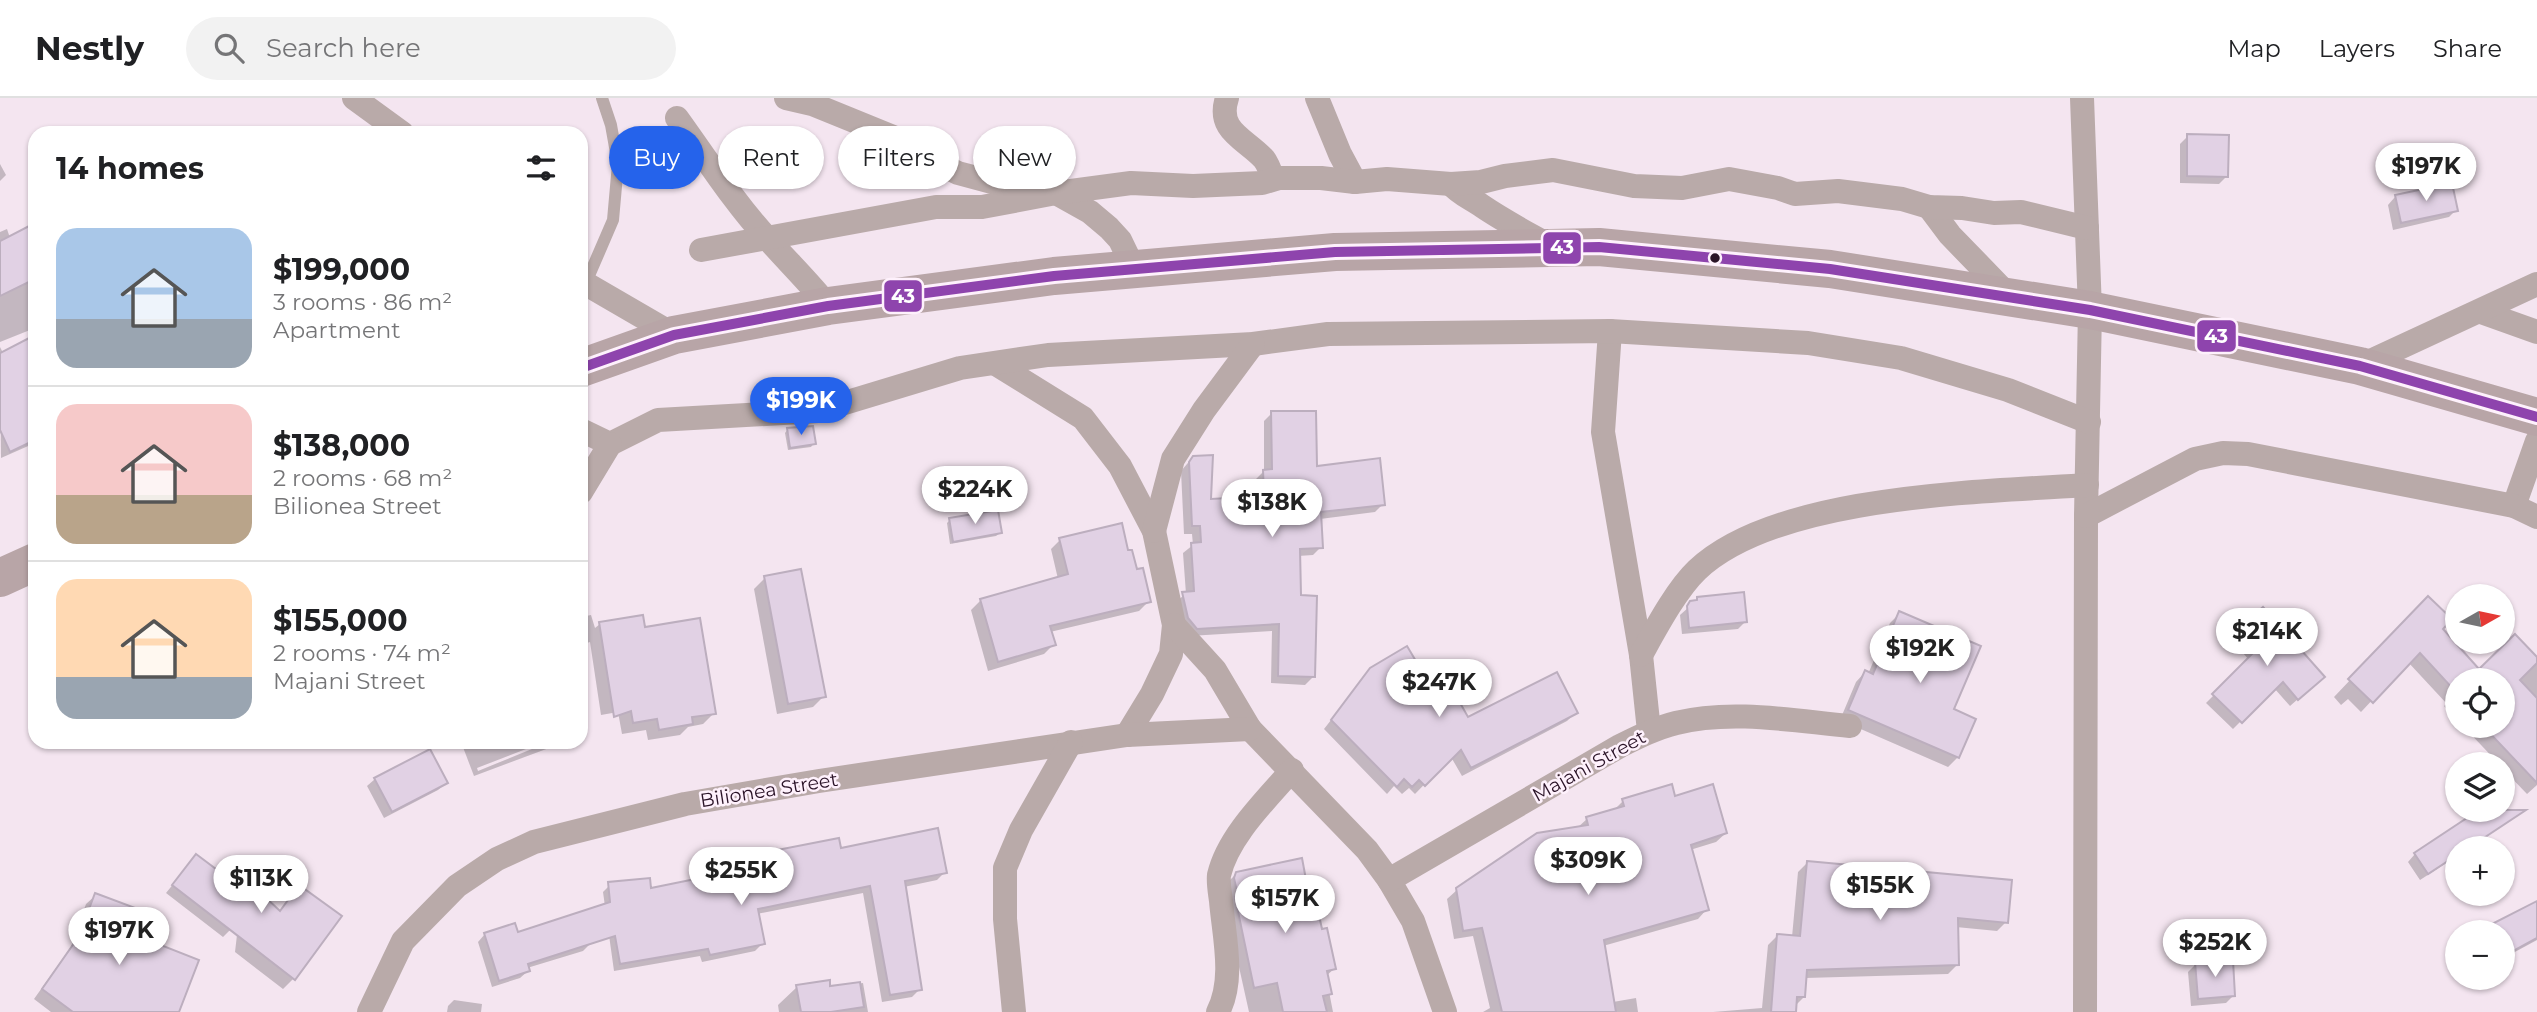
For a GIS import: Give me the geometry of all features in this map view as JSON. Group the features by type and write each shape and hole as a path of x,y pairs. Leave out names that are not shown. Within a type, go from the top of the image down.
{"highway":[{"path":"588,366 674,335 828,306 1054,276 1335,252 1599,247 1830,269 2090,310 2360,366 2537,417"},
{"path":"0,578 28,565"}],"street":[{"path":"354,98 392,126"},
{"path":"786,98 812,104 914,145 933,161 958,173 1033,193 1056,193 1090,212 1110,228 1134,269"},
{"path":"1227,98 1227,126 1265,160 1273,179"},
{"path":"1317,98 1340,154 1355,182"},
{"path":"2082,98 2090,310 2086,516 2085,1012"},
{"path":"677,117 766,238 810,282 828,306"},
{"path":"701,250 936,207 982,207 1130,183 1193,186 1321,178 1355,182 1387,179 1451,184 1553,170 1634,186 1682,188 1729,178 1795,194 1838,191 1902,199 1929,208 1962,208 1994,213 2021,212 2087,228"},
{"path":"1451,184 1458,193 1481,204 1497,218 1553,248"},
{"path":"1929,208 1950,235 2011,298"},
{"path":"2360,366 2537,284"},
{"path":"588,286 674,335"},
{"path":"2481,312 2537,332"},
{"path":"588,480 610,444 658,420 818,411 960,368 1048,355 1253,344 1328,334 1610,331 1808,343 1901,358 2008,390 2089,422"},
{"path":"1610,331 1603,432 1641,655 1649,731"},
{"path":"1154,531 1173,459 1253,344"},
{"path":"996,364 1083,418 1120,466 1154,531 1174,625 1171,654 1152,694 1127,735"},
{"path":"588,433 610,444"},
{"path":"2514,506 2537,441"},
{"path":"2086,516 2196,459 2223,453 2248,454 2514,506 2537,517"},
{"path":"1641,655 1659,621 1697,571 1742,539 1823,512 1952,494 2087,485"},
{"path":"1174,625 1215,670 1250,729 1367,850 1389,880 1413,921 1445,1012"},
{"name":"Majani Street","path":"1389,880 1649,731 1679,723 1732,717 1850,726"},
{"name":"Bilionea Street","path":"369,1012 403,940 457,886 497,859 534,842 685,804 1071,742 1127,735 1250,729"},
{"path":"1014,1012 1005,919 1005,868 1021,830 1071,742"},
{"path":"1218,1012 1225,998 1227,970 1219,878 1221,869 1249,819 1292,770"}],"lane":[{"path":"588,272 613,220 618,164 611,125 602,98"}],"building":[{"path":"2187,134 2229,135 2228,177 2187,176"},
{"path":"2452,183 2458,211 2401,223 2395,195"},
{"path":"28,227 28,282 0,296 0,241"},
{"path":"28,339 28,443 10,452 0,430 0,353"},
{"path":"1271,411 1316,411 1317,466 1380,458 1385,505 1321,512 1323,548 1300,549 1301,595 1317,596 1315,677 1278,676 1279,624 1197,629 1188,618 1182,592 1194,591 1191,543 1201,542 1200,526 1192,526 1189,462 1193,456 1213,455 1211,499 1264,496 1263,470 1272,469"},
{"path":"813,426 816,444 790,448 787,428"},
{"path":"998,510 1002,533 953,542 949,518"},
{"path":"1122,523 1128,550 1132,550 1137,569 1143,568 1151,602 1050,626 1056,645 998,662 980,599 1068,574 1059,538"},
{"path":"801,569 826,697 788,704 764,576"},
{"path":"1744,592 1747,622 1689,628 1687,606 1690,601 1697,600 1697,597"},
{"path":"2428,596 2445,612 2445,654 2466,654 2478,668 2445,668 2445,680 2420,653 2373,703 2348,679"},
{"path":"2263,607 2325,677 2298,700 2283,682 2242,723 2212,694 2255,651 2237,630"},
{"path":"1899,611 1981,646 1954,709 1976,719 1959,758 1848,710 1865,670 1873,674"},
{"path":"643,615 645,627 700,618 716,714 692,717 693,724 659,730 657,719 633,723 631,711 614,717 599,622"},
{"path":"2515,634 2537,657 2537,663 2520,680 2537,698 2537,783 2515,760 2515,752 2508,752 2494,738 2515,738 2515,668 2480,668 2494,654 2515,654"},
{"path":"1407,646 1423,673 1438,664 1468,717 1557,672 1578,713 1471,768 1461,750 1425,786 1419,780 1412,787 1404,779 1397,787 1331,720 1370,668"},
{"path":"430,749 448,783 392,812 374,778"},
{"path":"1672,784 1675,796 1713,784 1727,833 1691,845 1709,910 1604,940 1616,1012 1502,1012 1482,928 1463,931 1456,888 1537,833 1588,825 1586,817 1624,806 1622,799"},
{"path":"2515,810 2526,810 2515,817"},
{"path":"2461,822 2508,822 2487,836 2445,836 2445,863 2428,874 2414,853"},
{"path":"938,828 947,873 905,881 922,990 890,995 870,886 758,909 765,944 710,955 708,949 620,964 615,936 528,964 530,971 499,981 484,933 515,923 518,932 610,902 608,882 650,878 651,888 774,863 772,851 839,838 841,848"},
{"path":"196,854 228,878 235,869 280,911 299,885 342,916 295,980 172,885"},
{"path":"1302,858 1307,885 1312,883 1322,929 1327,928 1336,969 1327,971 1332,994 1323,996 1327,1012 1283,1012 1277,983 1254,988 1235,897 1238,896 1234,878 1236,872"},
{"path":"1807,861 2012,880 2008,923 1958,918 1959,965 1807,970 1805,997 1797,997 1796,1012 1771,1012 1777,934 1800,936"},
{"path":"95,893 138,909 130,933 199,960 179,1012 73,1012 42,989 79,936"},
{"path":"2537,901 2537,938 2515,950 2515,920 2500,920"},
{"path":"2233,960 2235,996 2198,999 2195,962"},
{"path":"830,980 830,986 860,982 864,1007 831,1012 801,1012 796,985"}],"transit line":[{"name":"43","path":"588,366 674,335 828,306 1054,276 1335,252 1599,247 1830,269 2090,310 2360,366 2537,417"}]}
